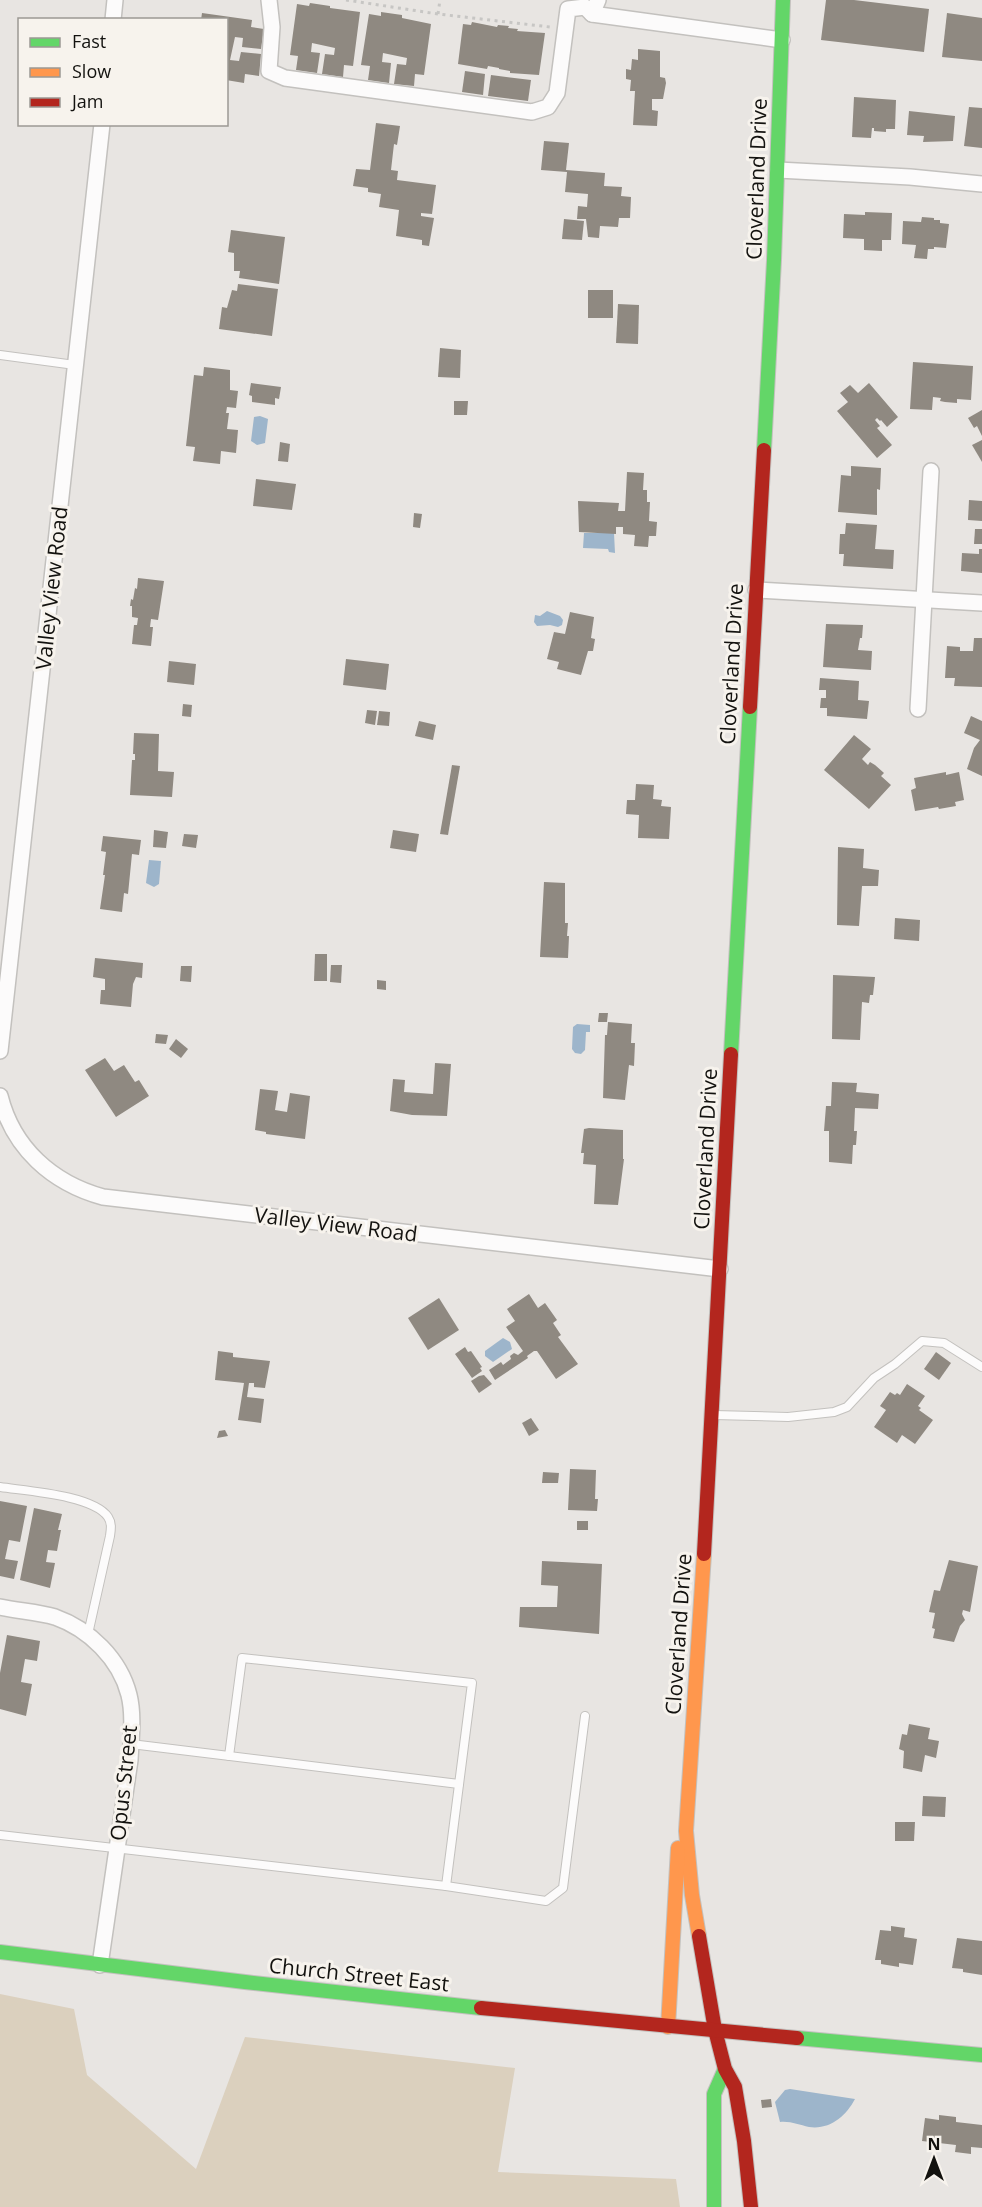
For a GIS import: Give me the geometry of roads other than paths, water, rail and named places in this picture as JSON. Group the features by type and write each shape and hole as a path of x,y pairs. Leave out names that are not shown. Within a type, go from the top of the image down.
{"street":[{"path":"113,18 115,0"},
{"path":"269,0 272,27 269,72 285,78 532,112 548,107 557,93 568,9 595,7 782,40"},
{"name":"Cloverland Drive","path":"751,2207 737,2097 735,2087 725,2069 715,2030 692,1895 686,1806 699,1647 720,1269 778,170 783,0"},
{"name":"Valley View Road","path":"0,1051 102,126"},
{"path":"778,170 910,177 982,184"},
{"path":"918,709 931,471"},
{"path":"756,590 982,603"},
{"name":"Valley View Road","path":"0,1096 13,1131 40,1164 70,1185 103,1197 720,1269"},
{"name":"Opus Street","path":"0,1607 54,1617 88,1634 116,1664 129,1695 131,1744 100,1965"},
{"path":"669,2027 677,1851 686,1806"},
{"name":"Church Street East","path":"0,1952 356,1995 715,2030"},
{"path":"715,2030 982,2055"},
{"path":"714,2207 714,2094 725,2069"}],"lane":[{"path":"0,355 75,365"},
{"path":"712,1415 788,1417 834,1412 847,1407 874,1378 922,1341 944,1343 982,1367"},
{"path":"0,1487 65,1496 90,1505 109,1518 110,1536 88,1634"},
{"path":"229,1756 242,1658 472,1683 446,1886"},
{"path":"0,1835 446,1886 546,1900 563,1888 585,1716"},
{"path":"131,1744 459,1784"}],"water":[{"path":"260,416 268,419 265,443 257,445 251,441 254,417"},
{"path":"584,533 614,533 615,553 609,552 608,549 583,548"},
{"path":"547,611 560,616 563,620 562,625 558,627 537,626 534,622 535,615 540,616"},
{"path":"149,860 161,861 159,884 154,887 146,883"},
{"path":"577,1024 590,1025 590,1032 586,1032 585,1050 581,1054 575,1053 572,1049 573,1027"},
{"path":"503,1338 510,1342 512,1349 493,1362 485,1356 485,1351"},
{"path":"785,2090 855,2099 842,2116 830,2124 809,2127 780,2122 775,2102"}]}
